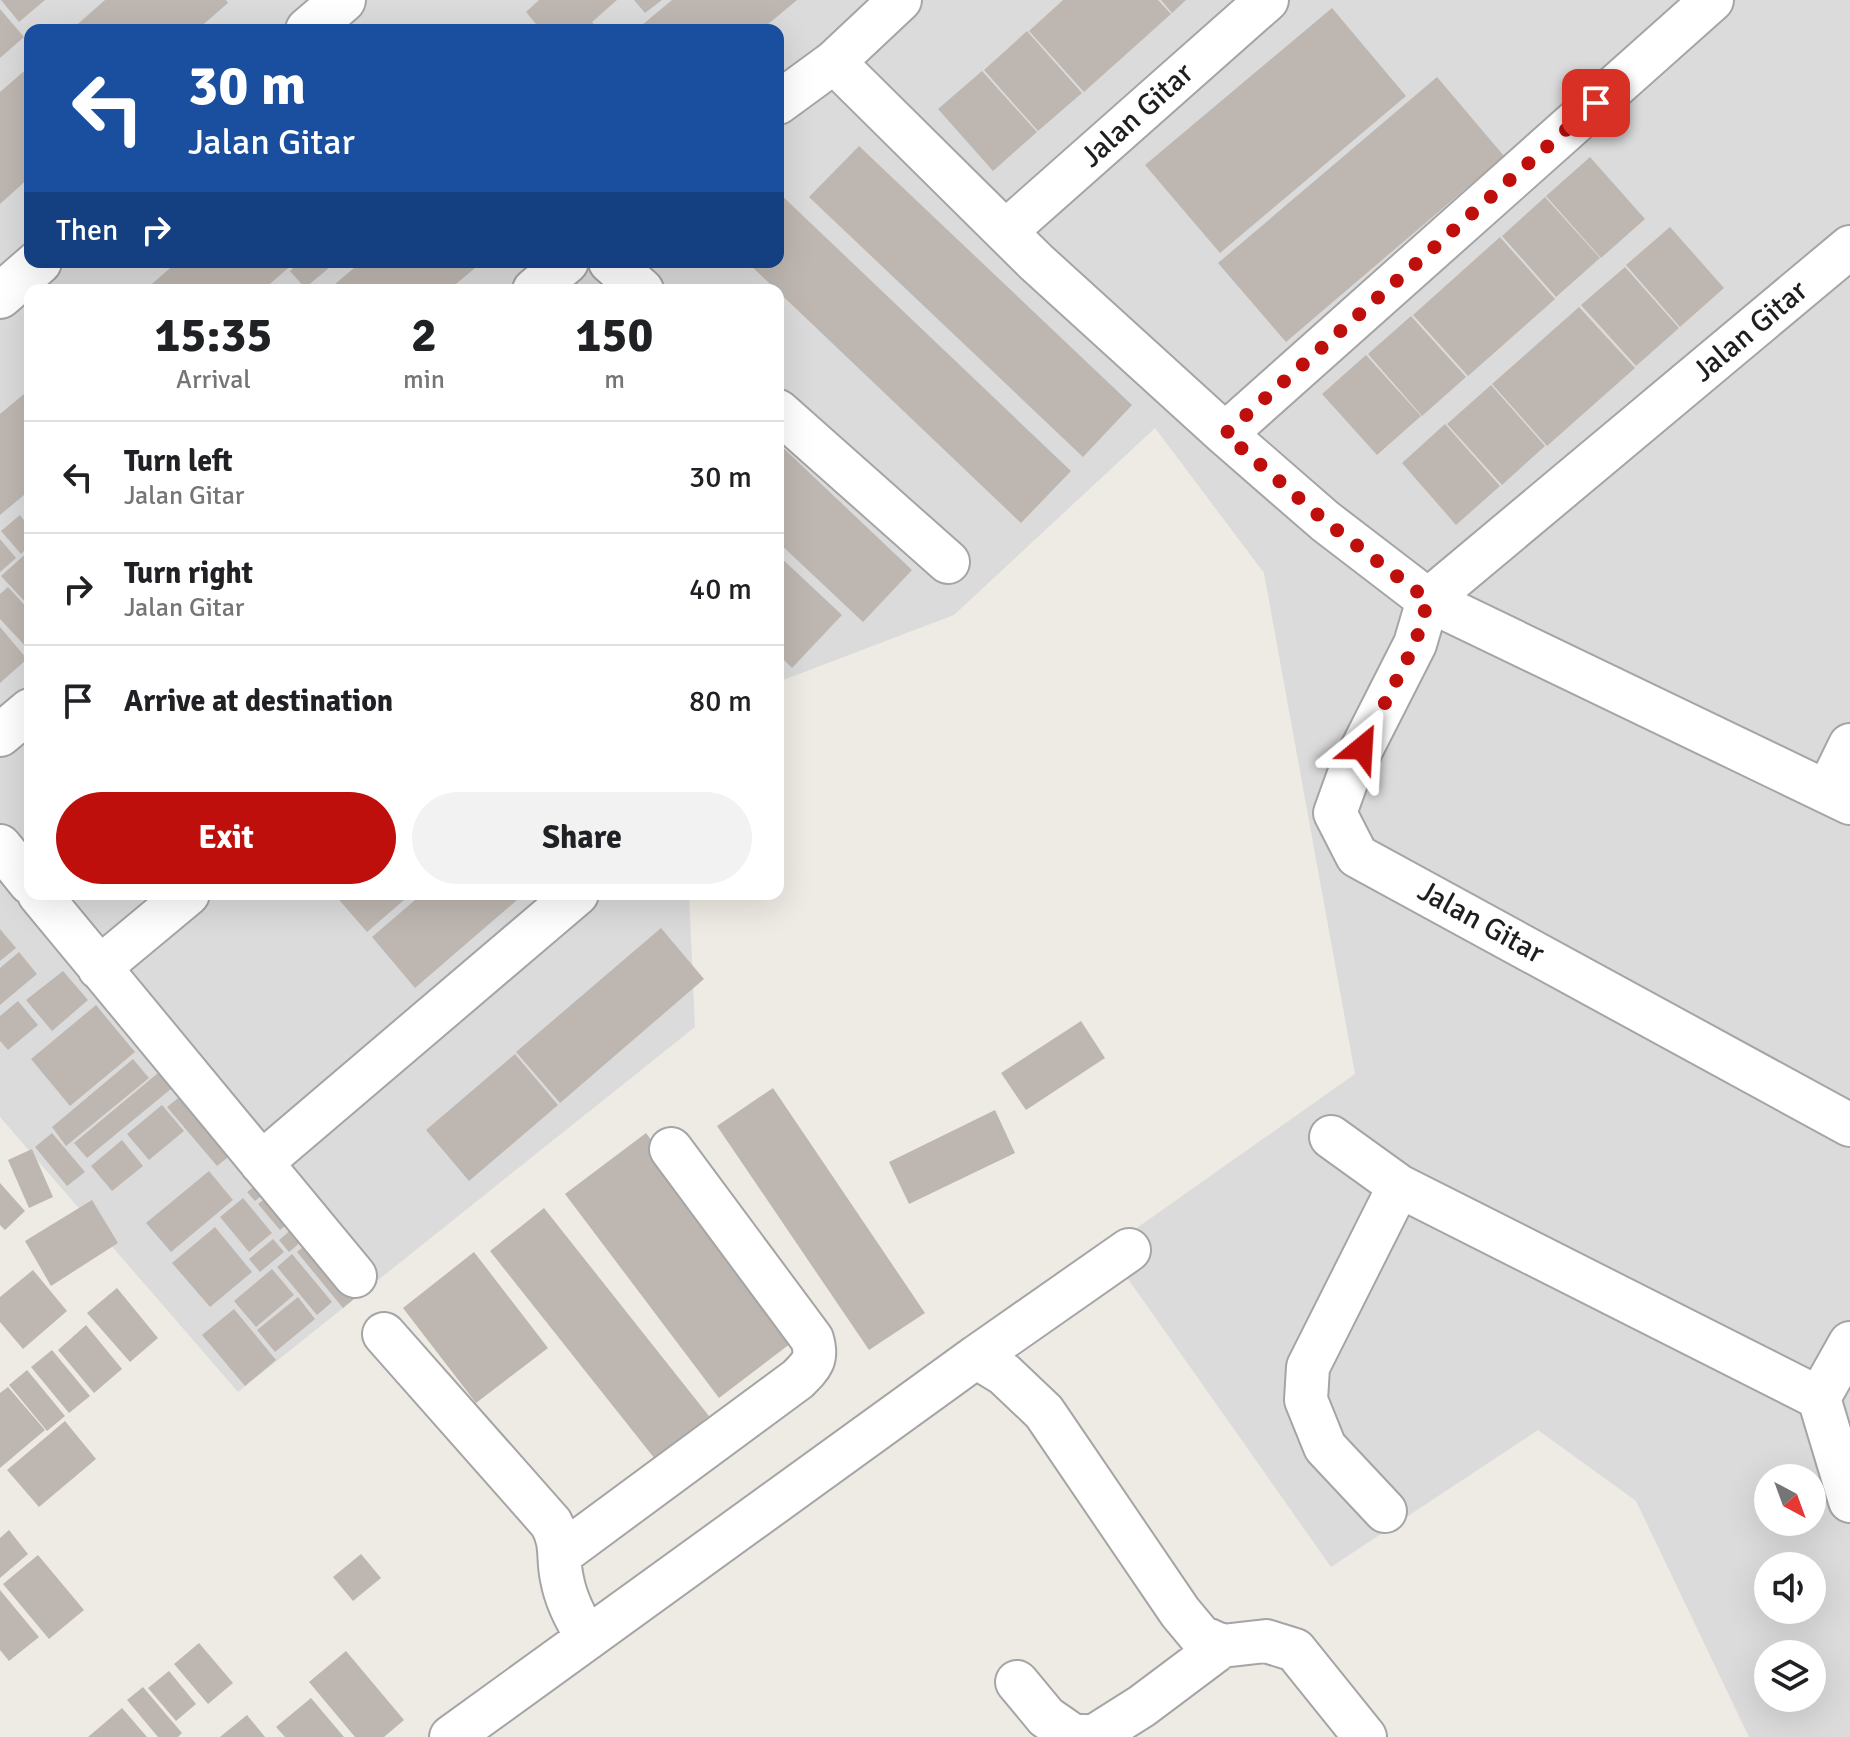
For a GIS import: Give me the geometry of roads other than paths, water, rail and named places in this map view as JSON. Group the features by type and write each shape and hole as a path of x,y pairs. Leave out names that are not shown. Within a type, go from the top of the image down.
{"street":[{"path":"315,24 343,0"},
{"path":"784,99 834,62 900,0"},
{"name":"Jalan Gitar","path":"1006,231 1267,0"},
{"path":"1225,434 1712,0"},
{"path":"834,62 1036,262 1225,434 1325,521 1428,600 1838,797 1850,745"},
{"name":"Jalan Gitar","path":"1850,247 1428,600 1415,644 1349,774 1335,813 1357,856 1850,1125"},
{"path":"0,296 32,268"},
{"path":"541,284 560,268"},
{"path":"617,268 635,284"},
{"path":"784,416 948,562"},
{"path":"0,735 24,715"},
{"path":"0,846 24,876"},
{"path":"44,900 355,1276"},
{"path":"99,968 181,900"},
{"path":"261,1163 570,900"},
{"path":"1331,1137 1399,1186 1819,1398"},
{"path":"561,1554 798,1379 813,1364 816,1354 812,1339 671,1149"},
{"path":"1385,1511 1325,1447 1306,1400 1308,1367 1399,1186"},
{"path":"451,1737 1129,1250"},
{"path":"384,1334 551,1523 559,1538 561,1576 567,1599 588,1638"},
{"path":"1850,1343 1819,1398 1850,1501"},
{"path":"976,1357 1004,1374 1044,1412 1180,1612 1200,1636 1222,1646"},
{"path":"1017,1682 1046,1717 1072,1735 1093,1737 1142,1706 1222,1646 1266,1641 1295,1650 1365,1737"}]}
